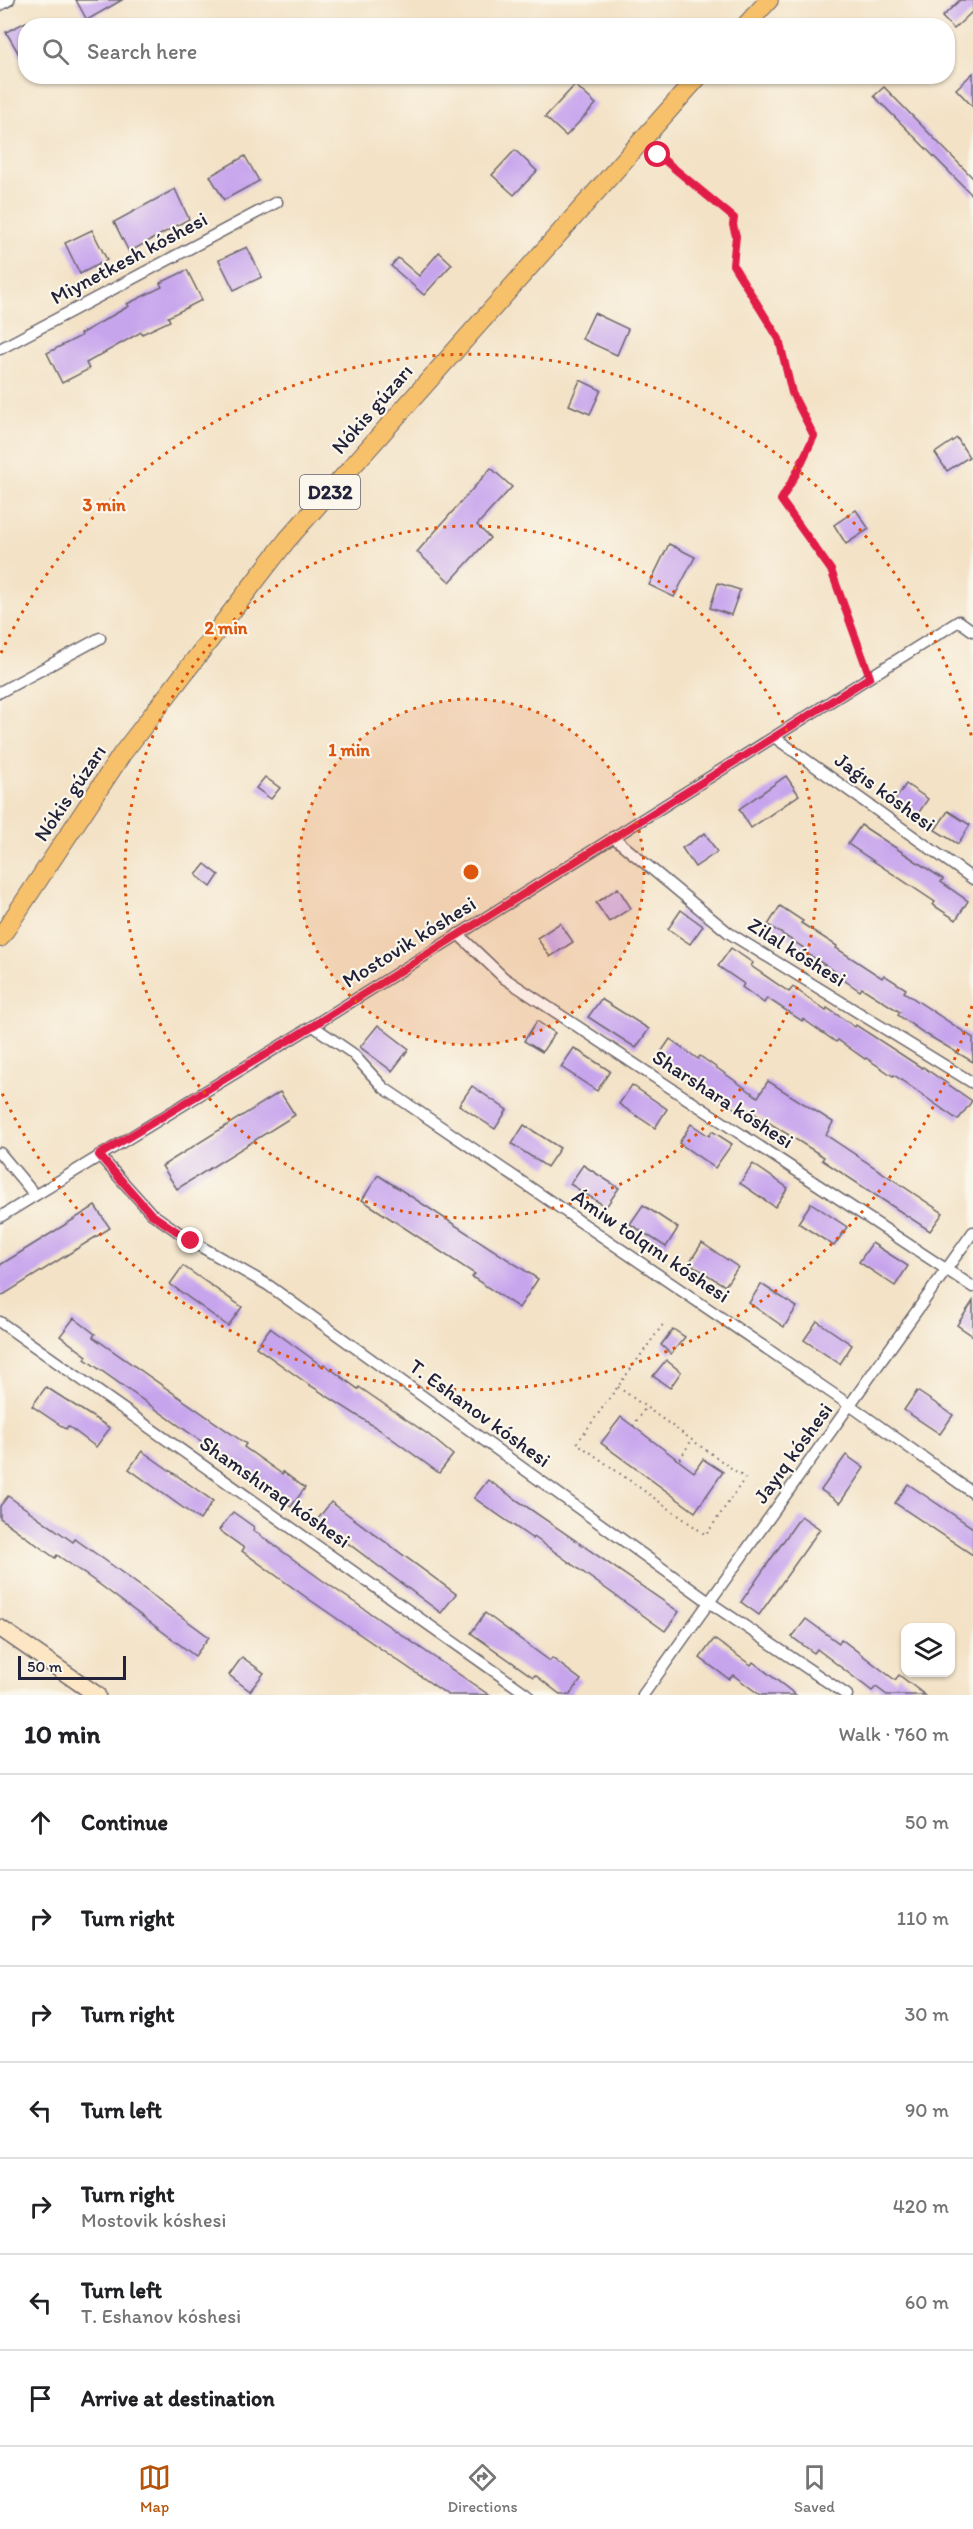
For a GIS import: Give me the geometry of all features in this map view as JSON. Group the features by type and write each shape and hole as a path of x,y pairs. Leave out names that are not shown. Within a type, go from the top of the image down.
{"main road":[{"path":"753,18 769,0"},
{"name":"Nókis gúzarı","path":"0,938 122,754 287,540 692,84"}],"street":[{"path":"0,5 9,0"},
{"name":"Miynetkesh kóshesi","path":"0,349 277,202"},
{"name":"Mostovik kóshesi","path":"0,1217 313,1026 959,621 973,631"},
{"path":"0,692 100,638"},
{"name":"Jaǵıs kóshesi","path":"774,737 973,879"},
{"name":"Zilal kóshesi","path":"613,837 729,933 973,1083"},
{"name":"Sharshara kóshesi","path":"458,934 504,978 973,1287"},
{"name":"Ámiw tolqını kóshesi","path":"313,1026 352,1053 384,1088 851,1406 973,1493"},
{"path":"0,1153 35,1195"},
{"name":"T. Eshanov kóshesi","path":"99,1155 151,1214 191,1241 268,1285 709,1602 847,1695"},
{"name":"Jayıq kóshesi","path":"643,1695 973,1232"},
{"name":"Shamshıraq kóshesi","path":"0,1322 528,1695"},
{"path":"0,1628 97,1695"}],"path":[{"path":"658,155 734,218 736,236 733,265 779,339 792,393 814,436 781,500 831,570 870,677"},
{"path":"618,1387 745,1478 706,1535 577,1443 664,1323"},
{"path":"633,1426 646,1407"},
{"path":"680,1459 692,1440"}],"building":[{"path":"76,0 122,0 90,18 86,18"},
{"path":"960,0 973,0 973,11 955,28 955,18 942,17"},
{"path":"18,26 18,52 6,32"},
{"path":"973,73 973,107 956,89"},
{"path":"575,85 596,104 566,136 545,117"},
{"path":"884,87 973,178 973,196 874,96"},
{"path":"515,150 537,171 514,195 492,175"},
{"path":"245,156 259,181 224,200 210,176"},
{"path":"175,189 189,219 129,252 114,222"},
{"path":"92,230 107,260 80,274 65,243"},
{"path":"247,247 262,277 234,290 219,260"},
{"path":"439,252 452,264 424,295 391,266 398,258 419,276"},
{"path":"187,270 202,300 168,317 170,321 142,334 141,332 86,363 89,369 62,383 47,353 81,336 80,334 129,306 127,304 162,287 160,283"},
{"path":"594,313 628,329 617,355 582,339"},
{"path":"580,380 601,390 590,414 569,405"},
{"path":"957,438 969,457 947,471 935,453"},
{"path":"491,468 512,487 477,525 490,538 450,582 417,552"},
{"path":"856,510 869,529 846,544 834,525"},
{"path":"669,544 695,557 674,597 649,585"},
{"path":"718,583 740,590 731,615 710,608"},
{"path":"786,776 799,795 751,828 739,809"},
{"path":"265,777 280,788 271,799 256,788"},
{"path":"906,784 928,799 915,818 893,803"},
{"path":"948,811 970,825 958,844 935,830"},
{"path":"861,825 943,879 941,882 968,901 956,920 933,905 935,902 848,844"},
{"path":"705,833 717,852 695,867 682,848"},
{"path":"205,864 219,875 211,887 196,875"},
{"path":"618,888 631,908 609,922 596,903"},
{"path":"780,906 803,921 801,923 837,946 836,948 882,978 884,975 906,989 904,992 973,1038 973,1062 924,1033 898,1015 900,1012 862,988 860,991 838,976 839,974 803,951 804,948 768,925"},
{"path":"681,910 703,926 690,944 668,929"},
{"path":"560,923 573,942 550,957 537,938"},
{"path":"731,948 753,963 751,966 789,992 793,987 826,1011 827,1008 855,1027 856,1025 972,1101 958,1120 894,1075 865,1059 838,1040 836,1042 767,998 764,1003 742,987 744,984 718,966"},
{"path":"601,999 649,1029 636,1048 588,1017"},
{"path":"537,1021 555,1033 542,1052 524,1041"},
{"path":"378,1025 409,1049 392,1071 360,1047"},
{"path":"670,1039 698,1059 700,1056 758,1097 768,1081 833,1122 826,1135 943,1213 930,1231 822,1160 824,1157 741,1105 738,1111 681,1070 679,1073 657,1058"},
{"path":"574,1048 610,1071 597,1091 561,1067"},
{"path":"632,1085 667,1109 655,1128 619,1104"},
{"path":"472,1086 507,1110 495,1129 459,1105"},
{"path":"280,1092 295,1115 177,1189 162,1166"},
{"path":"691,1124 709,1136 712,1131 732,1144 715,1168 679,1143"},
{"path":"524,1125 560,1148 547,1167 512,1144"},
{"path":"753,1164 788,1188 775,1207 740,1183"},
{"path":"583,1165 619,1188 606,1207 570,1184"},
{"path":"378,1175 538,1279 519,1308 472,1277 475,1274 362,1200"},
{"path":"811,1203 847,1227 834,1246 798,1223"},
{"path":"643,1205 678,1228 666,1247 630,1224"},
{"path":"95,1206 110,1228 0,1297 0,1265"},
{"path":"702,1243 738,1267 725,1286 689,1263"},
{"path":"872,1243 908,1266 895,1286 859,1262"},
{"path":"183,1266 242,1307 228,1326 170,1284"},
{"path":"761,1284 797,1307 784,1327 749,1303"},
{"path":"973,1301 973,1336 957,1325"},
{"path":"74,1318 95,1334 93,1337 246,1444 244,1447 305,1488 291,1507 85,1359 87,1356 60,1336"},
{"path":"817,1321 852,1345 840,1364 804,1340"},
{"path":"270,1328 322,1366 324,1364 429,1435 453,1455 439,1473 380,1430 308,1384 256,1347"},
{"path":"673,1329 685,1337 671,1354 661,1345"},
{"path":"666,1360 681,1372 670,1388 653,1376"},
{"path":"46,1387 110,1428 96,1447 68,1426 66,1429 32,1406"},
{"path":"917,1391 953,1415 940,1434 904,1410"},
{"path":"621,1417 694,1472 703,1459 723,1472 695,1512 601,1443"},
{"path":"142,1451 213,1501 200,1520 129,1469"},
{"path":"846,1455 864,1468 840,1503 821,1490"},
{"path":"488,1480 679,1612 665,1631 534,1537 533,1539 474,1498"},
{"path":"908,1484 973,1528 973,1555 895,1503"},
{"path":"8,1496 73,1542 75,1539 209,1637 195,1656 99,1584 57,1555 55,1558 0,1518 0,1506"},
{"path":"331,1502 456,1594 441,1613 317,1520"},
{"path":"233,1512 254,1527 253,1530 322,1580 489,1695 448,1695 310,1600 242,1551 244,1548 219,1530"},
{"path":"801,1516 820,1529 759,1615 741,1602"},
{"path":"485,1613 550,1661 552,1658 581,1680 570,1695 561,1695 471,1633"},
{"path":"806,1619 839,1643 841,1639 895,1680 899,1675 925,1695 887,1695 876,1687 872,1691 817,1649 814,1653 792,1637"},
{"path":"714,1639 751,1665 753,1662 796,1695 760,1695 733,1675 729,1679 700,1658"},
{"path":"242,1657 264,1673 250,1691 229,1675"}],"route":[{"path":"191,1241 151,1214 99,1155 319,1022 870,677 831,570 781,500 814,436 792,393 779,339 733,265 736,236 734,218 658,155"}]}
